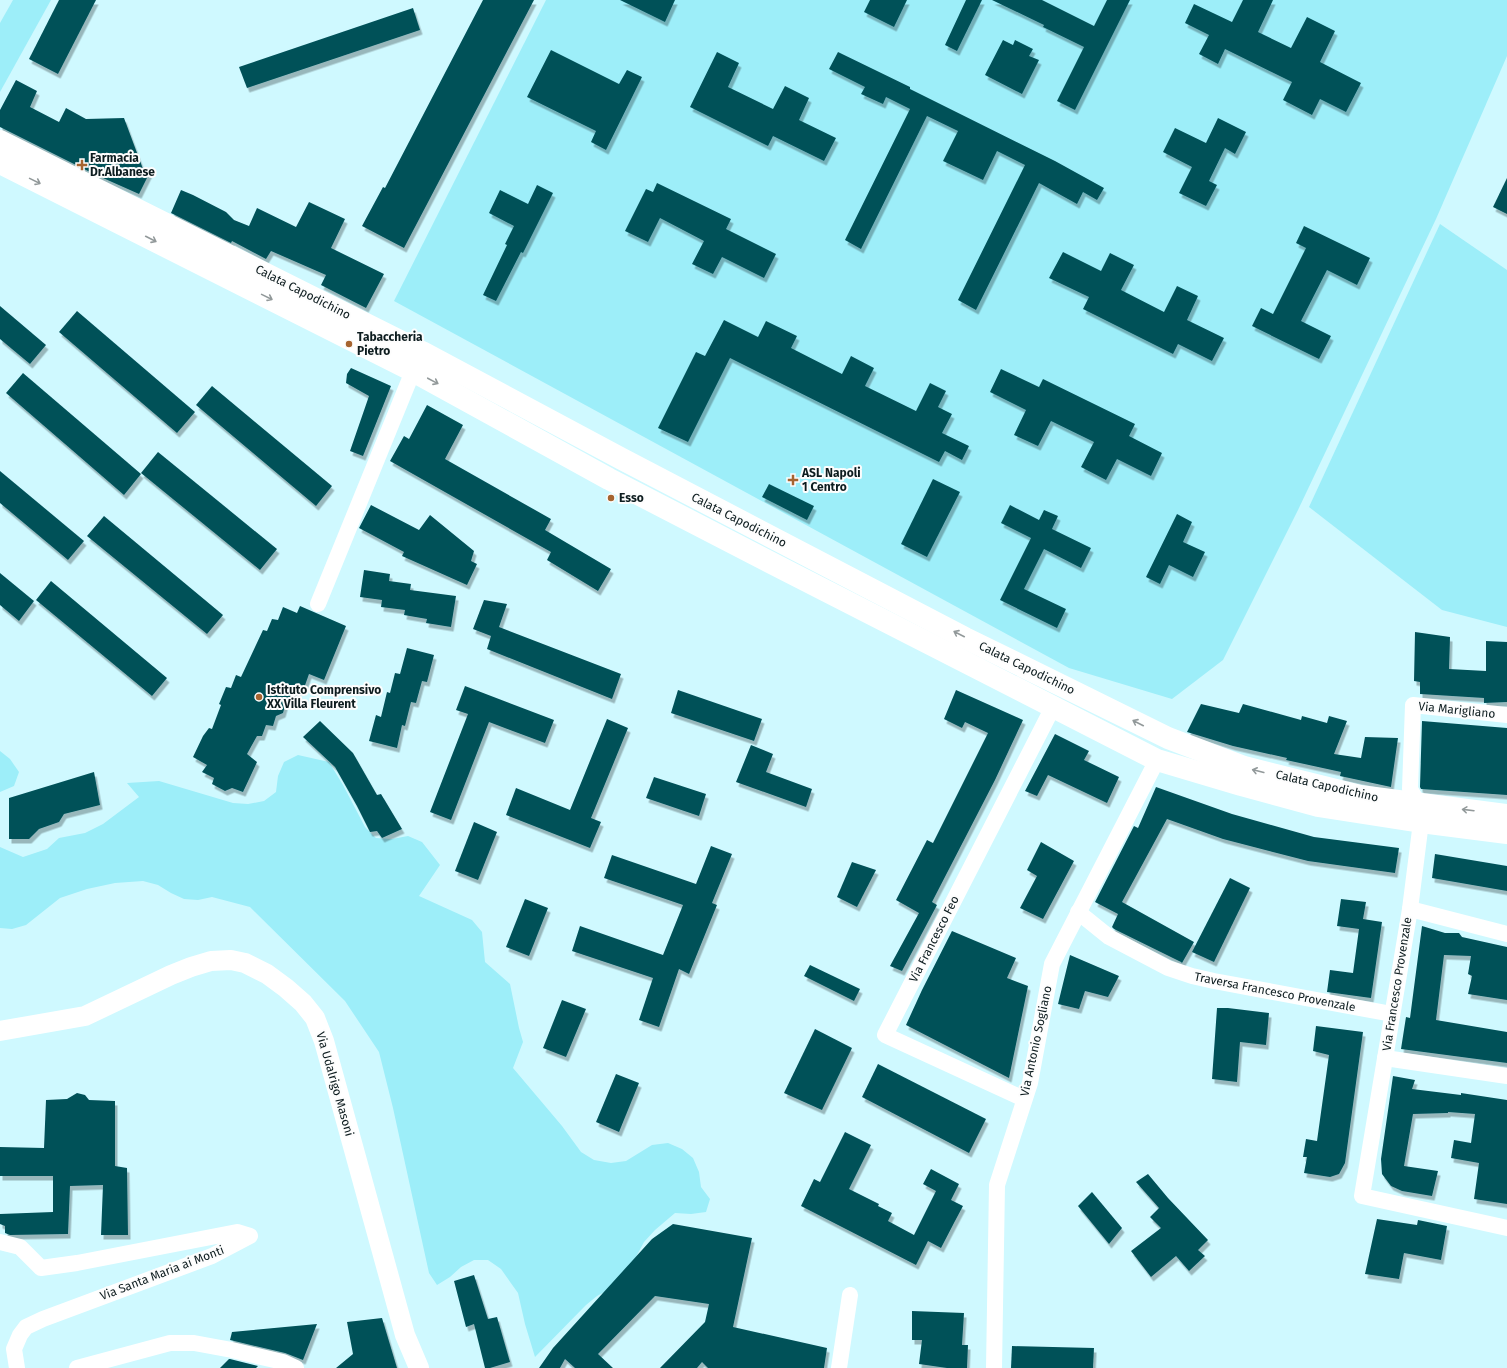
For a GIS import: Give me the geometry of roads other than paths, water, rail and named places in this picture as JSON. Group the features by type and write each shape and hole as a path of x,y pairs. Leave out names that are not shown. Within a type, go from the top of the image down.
{"main road":[{"name":"Calata Capodichino","path":"0,141 418,361 616,482 1052,707 1158,760 1318,806 1420,813 1507,815"},
{"name":"Calata Capodichino","path":"0,163 622,459 958,634 1168,738 1244,767 1360,796 1420,813 1507,833"},
{"name":"Via Antonio Sogliano","path":"1158,760 1168,738"}],"street":[{"path":"318,604 418,361"},
{"name":"Via Marigliano","path":"1420,813 1410,789 1412,705 1507,715"},
{"name":"Via Francesco Feo","path":"1024,1099 885,1035 1052,707"},
{"name":"Via Antonio Sogliano","path":"994,1368 997,1185 1030,1083 1052,964 1158,760"},
{"name":"Via Francesco Provenzale","path":"1420,813 1410,909 1362,1196 1507,1228"},
{"name":"Via Francesco Provenzale","path":"1410,909 1507,934"},
{"name":"Traversa Francesco Provenzale","path":"1078,912 1109,937 1168,968 1192,976 1392,1014"},
{"name":"Via Udalrigo Masoni","path":"0,1031 85,1016 171,975 211,961 231,960 245,963 268,974 286,988 303,1003 314,1018 324,1040 406,1335 419,1368"},
{"name":"Via Francesco Provenzale","path":"1385,1058 1507,1076"},
{"name":"Via Santa Maria ai Monti","path":"0,1242 20,1247 41,1268 77,1263 237,1232 250,1236 212,1256 51,1317 26,1328 20,1335 14,1349 17,1368"},
{"path":"839,1368 850,1295"},
{"path":"77,1368 170,1342 194,1343 232,1350 283,1362 296,1368"}],"place":[{"name":"Farmacia Dr.Albanese","path":"82,165"},
{"name":"Tabaccheria Pietro","path":"349,344"},
{"name":"ASL Napoli 1 Centro","path":"793,480"},
{"name":"Esso","path":"611,498"},
{"name":"Istituto Comprensivo XX Villa Fleurent","path":"259,697"}]}
